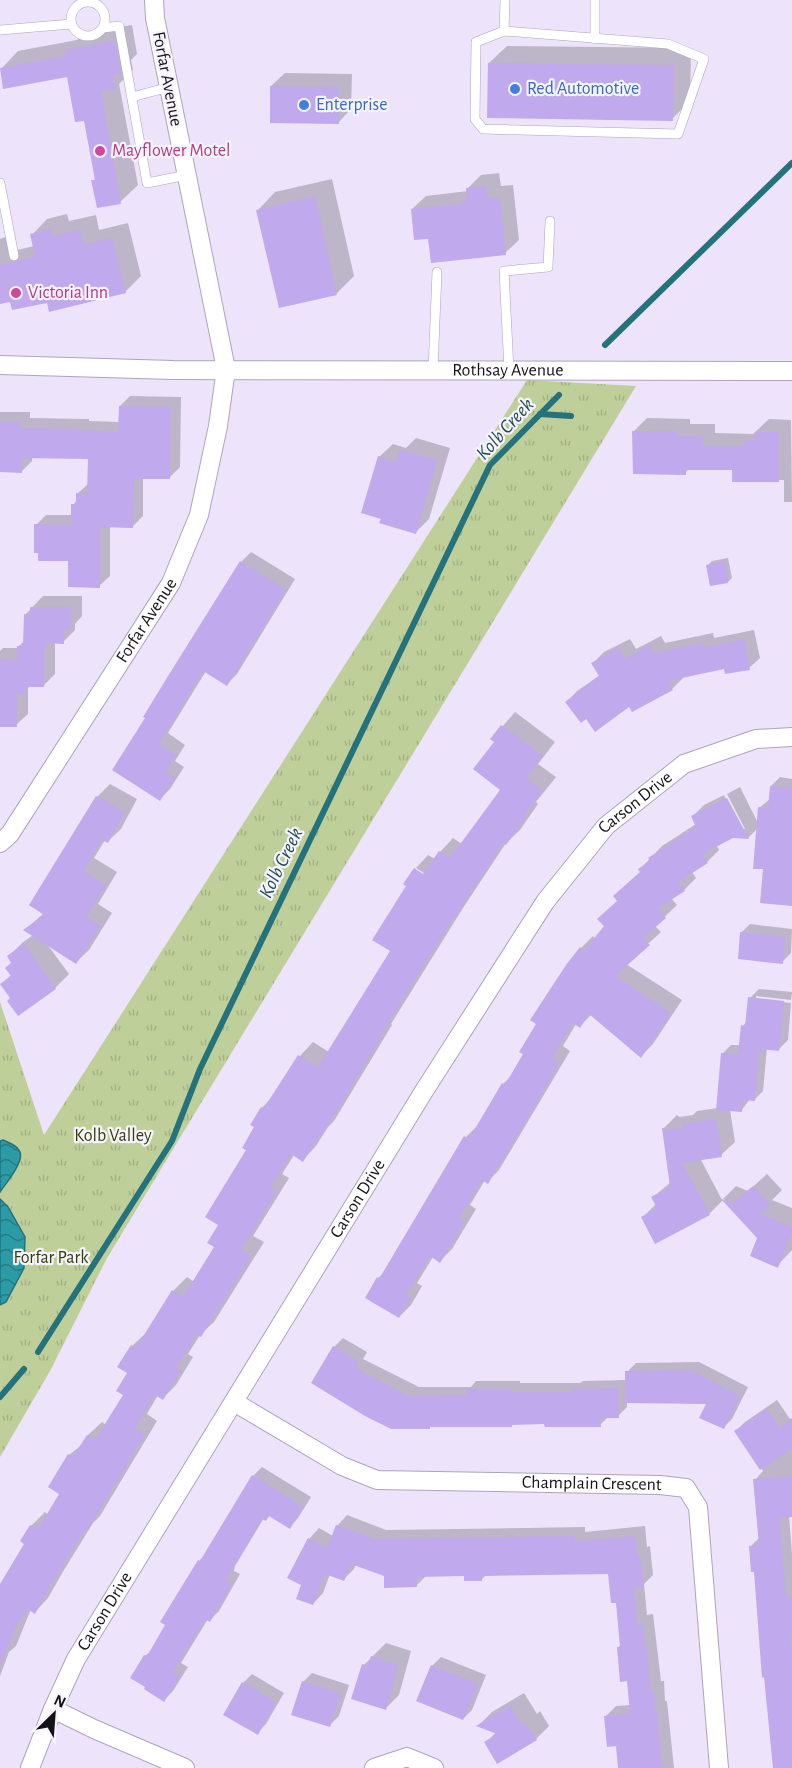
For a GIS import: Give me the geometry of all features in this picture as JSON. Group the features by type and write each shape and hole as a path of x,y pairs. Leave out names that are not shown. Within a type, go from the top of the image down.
{"street":[{"name":"Forfar Avenue","path":"0,843 10,834 171,583 200,515 218,426 226,369 153,0"},
{"path":"0,364 173,370 226,369"},
{"name":"Rothsay Avenue","path":"226,369 792,371"},
{"name":"Carson Drive","path":"30,1768 76,1659 424,1090 545,902 606,826 684,764 756,739 792,737"},
{"name":"Champlain Crescent","path":"234,1401 342,1466 377,1480 660,1485 686,1488 698,1507 719,1768"},
{"path":"53,1709 185,1768"},
{"path":"374,1768 406,1756 434,1768"}],"lane":[{"path":"504,31 506,0"},
{"path":"595,0 595,39"},
{"path":"90,1 96,3 103,11 105,22 95,35 83,36 78,34 71,24 72,12 84,2 90,1"},
{"path":"0,30 71,24"},
{"path":"103,27 119,26 147,183 187,175"},
{"path":"504,31 595,39 668,44 704,59 678,134 483,129 475,119 476,42 504,31"},
{"path":"132,97 169,87"},
{"path":"0,183 14,256"},
{"path":"509,370 504,271 548,267 550,221"},
{"path":"434,370 437,272"}],"green space":[{"name":"Kolb Valley","path":"527,380 636,386 107,1258 50,1371 0,1457 0,1002 44,1135"}],"water":[{"path":"0,1141 13,1144 21,1156 14,1172 0,1192"},
{"path":"0,1199 8,1207 25,1237 24,1268 6,1302 0,1305"}],"building":[{"name":"Mayflower Motel","path":"115,41 121,73 113,75 116,89 101,92 121,204 97,208 91,180 95,180 84,121 75,122 67,77 3,89 0,68 66,56 65,50"},
{"path":"488,63 674,65 673,121 487,118"},
{"name":"Enterprise","path":"270,86 339,87 339,124 270,123"},
{"path":"486,186 488,199 500,198 506,255 431,263 428,239 414,240 411,209 461,204 461,201 467,201 466,188"},
{"path":"315,196 337,295 279,308 256,210"},
{"path":"51,229 53,236 80,230 84,245 112,238 126,293 49,312 47,303 12,310 10,302 0,304 0,265 35,257 30,234"},
{"path":"119,406 171,407 170,479 134,479 133,528 100,527 100,588 68,587 68,561 38,561 38,553 34,553 34,524 71,525 71,504 76,504 76,493 87,494 88,459 22,458 22,473 0,472 0,422 20,422 20,428 118,432"},
{"path":"632,431 677,431 677,436 703,436 703,446 744,446 744,440 755,441 755,432 779,432 779,482 732,482 732,470 686,470 686,475 633,474"},
{"path":"401,450 437,461 416,534 379,523 381,519 361,513 378,456 395,462"},
{"path":"240,561 286,590 227,686 203,671 159,744 176,755 166,772 175,778 160,801 112,770"},
{"path":"725,561 728,583 710,586 706,565"},
{"path":"30,607 71,607 71,629 64,630 64,644 47,643 47,647 44,647 44,687 25,687 25,694 17,693 17,727 0,727 0,659 17,660 17,646 23,646 24,614 30,615"},
{"path":"744,639 750,670 725,674 724,669 668,681 673,690 632,712 629,707 595,732 586,719 581,723 565,702 599,676 591,663 619,648 624,659 650,645 654,653 703,643 704,648"},
{"path":"501,725 543,756 526,778 543,791 506,845 503,843 453,918 321,1137 319,1136 303,1162 291,1154 270,1188 276,1192 241,1250 251,1256 201,1337 196,1335 176,1368 181,1371 163,1400 155,1395 135,1428 145,1434 35,1614 27,1609 15,1628 0,1664 0,1584 24,1544 20,1541 30,1525 38,1529 59,1494 48,1487 68,1454 73,1457 87,1435 95,1440 123,1395 116,1391 127,1373 117,1367 131,1345 136,1348 172,1290 183,1297 214,1247 207,1243 218,1225 205,1217 246,1150 242,1148 254,1127 250,1125 261,1107 264,1108 298,1055 318,1067 390,951 372,940 406,886 403,884 414,868 423,874 439,851 450,858 500,790 473,769 494,742 490,739"},
{"path":"770,786 792,788 792,906 760,903 763,869 753,869 758,807 768,808"},
{"path":"96,796 125,812 108,843 102,840 83,871 106,885 86,917 101,926 76,964 23,930 44,915 29,905"},
{"path":"727,798 749,839 733,838 702,854 708,863 678,882 685,891 658,908 666,918 643,938 650,945 615,976 671,1013 641,1058 589,1014 580,1028 573,1023 552,1058 559,1063 536,1104 488,1184 482,1180 459,1218 465,1222 440,1263 430,1256 406,1295 411,1298 399,1318 365,1298 377,1277 379,1279 464,1136 469,1139 502,1083 505,1085 523,1054 519,1052 536,1024 530,1020 580,947 584,951 604,926 597,919 617,901 613,896 640,872 638,869 650,861 648,858 696,827 691,816"},
{"path":"740,932 785,937 783,964 738,959"},
{"path":"24,944 56,989 18,1016 7,1001 10,998 0,984 11,976 5,968 11,963 7,956"},
{"path":"748,997 784,1001 779,1051 759,1049 755,1101 743,1100 742,1112 716,1110 721,1053 738,1054 741,1025 745,1026"},
{"path":"716,1119 722,1157 682,1163 710,1215 655,1244 641,1217 657,1208 651,1197 670,1187 662,1128 665,1130 683,1128 682,1124"},
{"path":"753,1186 770,1205 760,1214 792,1227 778,1268 750,1256 757,1238 721,1199 733,1203"},
{"path":"333,1346 359,1362 355,1368 409,1396 466,1395 466,1389 573,1392 573,1389 618,1388 619,1418 600,1418 601,1427 545,1427 544,1424 512,1425 512,1427 391,1429 311,1383"},
{"path":"690,1370 740,1396 724,1429 699,1418 706,1404 625,1403 625,1371"},
{"path":"767,1409 780,1428 792,1419 792,1448 760,1470 734,1431"},
{"path":"252,1475 303,1507 290,1529 269,1516 266,1521 262,1519 227,1577 226,1580 232,1584 210,1622 205,1619 173,1672 180,1676 164,1702 130,1678 144,1655 147,1656 165,1625 160,1622"},
{"path":"791,1476 792,1517 779,1518 786,1597 792,1597 792,1631 790,1631 792,1768 773,1768 764,1677 762,1678 754,1572 751,1572 749,1546 759,1545 753,1479"},
{"path":"336,1525 375,1539 575,1536 575,1541 635,1536 644,1587 634,1588 637,1625 643,1624 651,1691 654,1691 655,1711 657,1711 662,1768 618,1768 616,1746 607,1747 604,1716 630,1713 627,1681 620,1682 616,1603 611,1603 608,1574 482,1576 482,1581 464,1581 464,1576 417,1577 417,1587 384,1588 384,1576 351,1564 344,1581 325,1574 313,1605 296,1599 301,1585 287,1578 308,1538 327,1548"},
{"path":"371,1656 398,1665 386,1710 351,1699 362,1664 368,1666"},
{"path":"431,1665 478,1684 463,1720 416,1701"},
{"path":"302,1681 341,1694 330,1727 291,1715"},
{"path":"242,1682 276,1702 258,1735 223,1715"},
{"path":"510,1705 523,1726 526,1724 537,1740 497,1764 484,1742 497,1734 476,1726"}],"waterway":[{"name":"Kolb Creek","path":"605,345 792,163"},
{"name":"Kolb Creek","path":"38,1352 172,1141 200,1069 490,465 559,395"},
{"path":"540,414 571,416"},
{"name":"Kolb Creek","path":"0,1397 24,1369"}],"place":[{"name":"Red Automotive","path":"515,89"},
{"name":"Enterprise","path":"304,105"},
{"name":"Mayflower Motel","path":"100,151"},
{"name":"Victoria Inn","path":"16,293"}],"park label":[{"name":"Forfar Park","path":"51,1258"}]}
